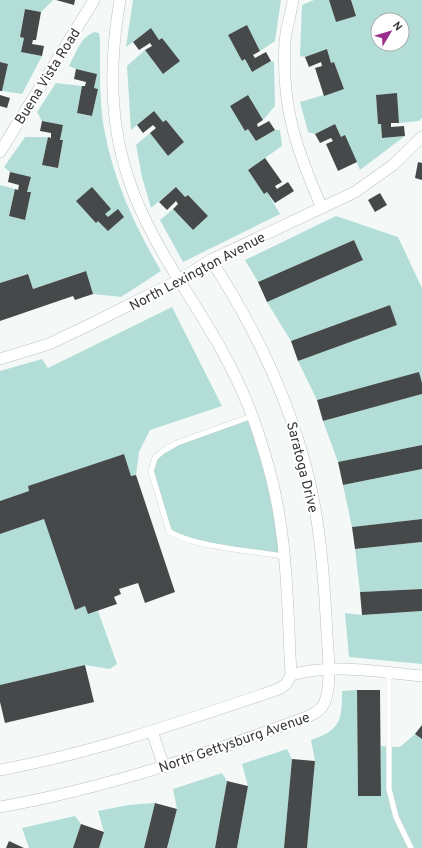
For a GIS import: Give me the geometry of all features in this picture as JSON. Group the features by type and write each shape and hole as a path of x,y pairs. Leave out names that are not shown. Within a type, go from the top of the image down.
{"street":[{"name":"Buena Vista Road","path":"0,152 94,0"},
{"path":"0,770 107,745 152,732 279,689 286,684 291,675 284,556 279,513 268,466 252,416 226,358 196,305 179,280 144,215 127,177 118,134 113,94 115,29 120,0"},
{"path":"293,0 285,41 285,81 288,115 301,161 322,208"},
{"name":"North Lexington Avenue","path":"0,359 49,344 134,304 179,280 211,260 322,208 362,187 393,165 422,137"},
{"name":"Saratoga Drive","path":"211,260 239,303 267,360 288,409 303,455 316,514 325,583 329,669"},
{"path":"291,675 308,670 329,669 422,676"},
{"name":"North Gettysburg Avenue","path":"0,807 43,799 128,778 237,743 316,713 323,706 326,697 329,669"},
{"path":"152,732 164,767"}],"lane":[{"path":"252,416 177,443 163,451 155,458 150,471 169,531 176,537 201,543 284,556"},
{"path":"389,673 389,789 396,817 411,848"}],"green space":[{"path":"0,0 53,0 41,12 25,9 20,37 24,38 21,52 42,56 22,94 2,91 8,64 0,62"},
{"path":"133,0 281,0 275,41 260,51 247,26 228,35 242,61 245,59 252,72 271,61 274,62 275,106 263,120 248,95 245,131 248,129 256,141 275,130 280,130 282,146 248,170 264,193 267,192 280,214 183,262 160,220 173,209 193,230 208,216 188,195 185,197 176,187 151,208 142,177 136,145 150,133 168,156 184,142 166,120 163,122 154,111 131,130 127,66 145,50 163,74 179,61 162,38 159,40 151,29 126,47"},
{"path":"314,0 329,0 336,22 356,16 351,0 422,0 422,118 419,121 399,123 397,94 376,95 378,124 381,124 382,138 405,136 360,170 345,136 341,137 335,124 315,134 308,132 300,102 344,89 334,62 331,63 327,49 305,57 300,56 302,5"},
{"path":"94,32 99,33 100,39 100,86 103,122 114,169 127,204 161,271 121,297 93,294 85,271 33,289 27,274 0,283 0,185 15,189 9,216 24,220 31,192 27,192 31,178 10,172 4,167 25,137 48,137 42,165 58,168 63,140 60,140 63,125 42,121 37,112 56,83 82,86 77,113 92,116 98,89 94,88 97,74 69,66 82,42"},
{"path":"336,216 398,237 422,288 422,383 419,373 317,400 298,361 397,325 390,305 291,341 267,302 363,260 354,240 258,282 245,260"},
{"path":"172,307 222,406 150,430 139,452 136,475 131,476 124,454 28,486 29,491 0,501 0,371 42,359 48,368"},
{"path":"422,394 422,445 338,462 323,421"},
{"path":"252,416 284,556 201,543 169,531 151,471 163,451"},
{"path":"422,469 422,519 352,527 343,485"},
{"path":"44,519 75,610 85,606 88,614 98,611 117,664 110,669 85,665 0,685 0,534"},
{"path":"422,542 422,589 360,592 355,549"},
{"path":"422,611 422,664 349,657 345,613 362,615"},
{"path":"357,690 358,796 381,796 381,746 400,747 415,734 422,739 422,848 307,848 315,761 311,740 328,732 338,723 341,709 342,691"},
{"path":"287,749 292,759 284,848 237,848 248,786 242,764"},
{"path":"222,773 227,781 215,848 167,848 177,809 173,789"},
{"path":"155,803 144,848 99,848 104,832 98,811 128,805"},
{"path":"75,816 81,824 73,848 29,848 22,828"}],"building":[{"path":"56,0 75,0 74,5"},
{"path":"329,0 351,0 356,16 336,22"},
{"path":"25,9 41,12 36,40 33,40 32,44 44,46 42,56 21,52 24,38 20,37"},
{"path":"247,25 260,51 253,55 255,58 266,52 271,61 252,72 245,59 242,61 228,35"},
{"path":"151,28 159,40 162,38 180,61 163,74 145,50 152,46 150,43 139,50 133,42"},
{"path":"327,49 331,63 334,62 344,89 324,96 315,68 322,66 321,62 309,67 305,57"},
{"path":"0,62 8,64 2,91 0,91"},
{"path":"76,69 97,74 94,88 98,89 92,116 77,113 82,86 85,86 86,82 74,79"},
{"path":"397,93 399,123 391,123 391,127 404,126 405,136 382,138 381,124 378,124 376,95"},
{"path":"0,95 10,98 7,108 0,106"},
{"path":"248,95 263,120 257,124 258,127 269,121 275,130 256,141 248,129 245,131 230,106"},
{"path":"154,111 163,122 166,120 184,142 168,156 150,133 156,128 153,125 143,133 137,125"},
{"path":"42,121 63,125 60,140 63,140 58,168 42,165 48,137 51,138 51,133 40,131"},
{"path":"335,124 341,137 345,135 357,162 338,171 326,144 333,141 331,138 320,143 315,134"},
{"path":"265,158 282,182 275,186 277,189 288,182 294,191 275,203 267,192 264,194 248,170"},
{"path":"418,162 422,163 422,180 415,178"},
{"path":"10,172 31,177 27,192 31,192 25,220 9,216 15,189 18,190 19,185 8,182"},
{"path":"92,187 111,209 105,214 108,217 118,209 124,217 108,231 98,221 96,223 76,201"},
{"path":"176,187 185,197 188,195 208,216 193,230 173,209 178,204 176,201 167,210 159,202"},
{"path":"380,193 387,205 375,212 368,200"},
{"path":"354,240 363,260 267,302 258,282"},
{"path":"86,271 93,294 75,300 73,296 0,321 0,283 28,274 33,289"},
{"path":"390,305 397,325 298,361 291,341"},
{"path":"419,372 422,383 422,394 323,421 317,400"},
{"path":"422,445 422,469 343,485 338,462"},
{"path":"124,454 131,476 136,475 175,592 145,603 138,583 119,589 121,594 114,597 117,604 88,614 85,606 75,610 44,519 0,534 0,501 29,491 28,486"},
{"path":"422,519 422,542 355,549 352,527"},
{"path":"422,589 422,611 362,615 360,592"},
{"path":"85,665 94,702 5,723 0,702 0,685"},
{"path":"357,690 380,690 381,796 358,796"},
{"path":"422,725 422,739 415,734"},
{"path":"292,759 315,761 307,848 284,848"},
{"path":"227,781 248,786 237,848 215,848"},
{"path":"155,803 177,809 167,848 144,848"},
{"path":"81,824 104,832 99,848 73,848"},
{"path":"9,841 24,848 6,848"}]}
